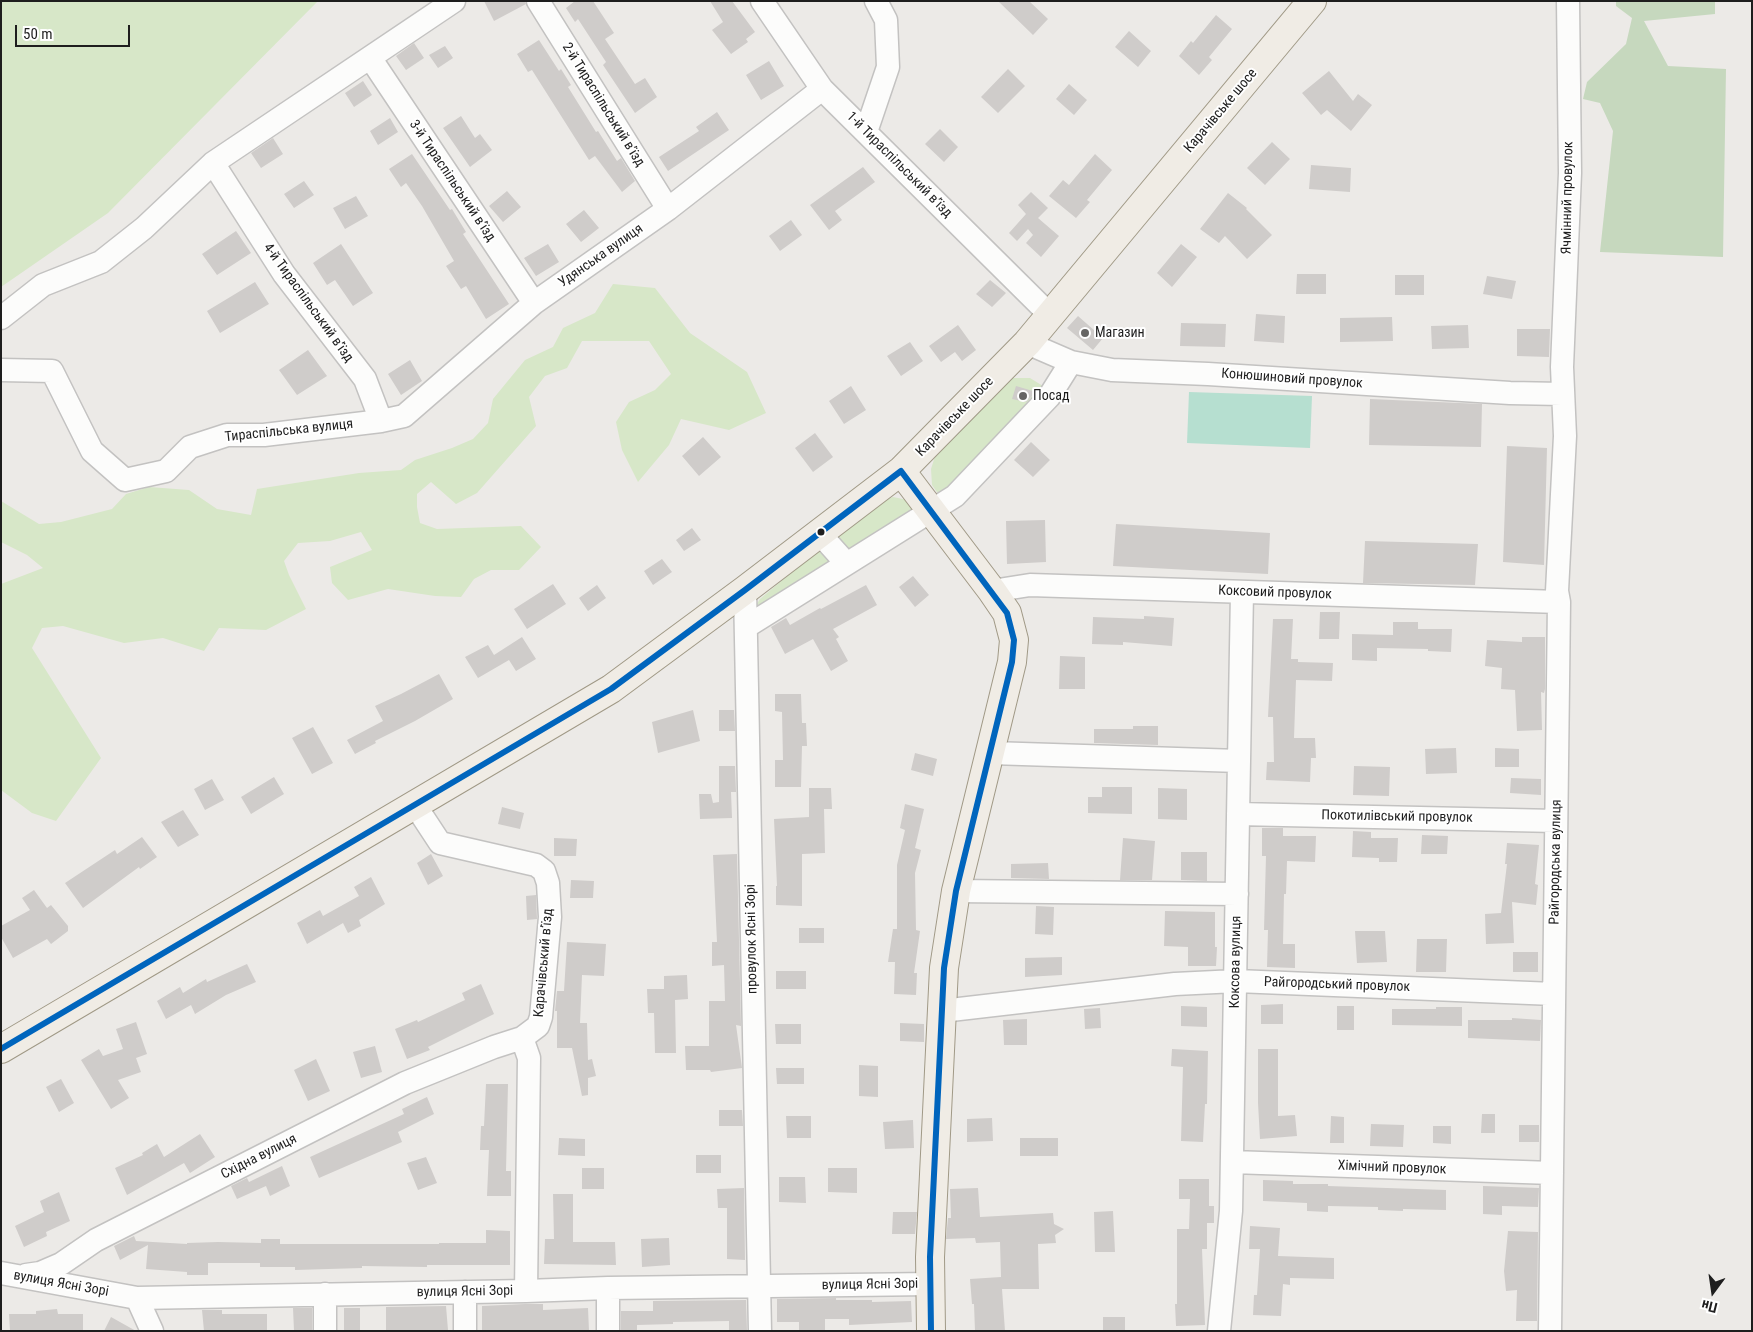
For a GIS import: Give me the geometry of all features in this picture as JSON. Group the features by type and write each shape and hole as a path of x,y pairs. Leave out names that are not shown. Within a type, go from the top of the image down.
{"main road":[{"name":"Карачівське шосе","path":"1,1049 611,689 902,472 1051,316 1312,1"},
{"path":"902,472 1007,613 1014,640 1012,662 991,753 956,891 944,968 930,1257 931,1331"}],"street":[{"path":"1,318 43,285 101,262 144,228 213,163 454,1"},
{"name":"2-й Тираспільський в’їзд","path":"538,1 668,208"},
{"name":"1-й Тираспільський в’їзд","path":"762,1 822,89 1051,316"},
{"path":"866,132 888,67 886,20 876,1"},
{"name":"Ячмінний провулок","path":"1562,394 1570,173 1568,1"},
{"name":"3-й Тираспільський в’їзд","path":"370,58 534,302"},
{"name":"Удянська вулиця","path":"380,421 404,416 534,302 668,208 822,89"},
{"name":"4-й Тираспільський в’їзд","path":"213,163 284,274 365,379 380,421"},
{"name":"Конюшиновий провулок","path":"1027,343 1071,362 1112,370 1218,374 1500,392 1562,394"},
{"path":"746,627 955,496 1049,397 1071,362"},
{"name":"Тираспільська вулиця","path":"1,370 52,371 92,452 125,480 166,471 190,447 227,435 264,435 380,421"},
{"name":"Райгородська вулиця","path":"1550,1331 1558,591 1564,436 1562,394"},
{"path":"820,534 846,563"},
{"name":"Коксовий провулок","path":"992,591 1030,585 1559,602"},
{"name":"провулок Ясні Зорі","path":"745,590 760,1331"},
{"name":"Коксова вулиця","path":"1219,1331 1231,1211 1242,592"},
{"path":"991,753 1239,761"},
{"name":"Карачівський в’їзд","path":"415,805 440,843 536,865 544,870 548,883 550,917 541,1017 538,1026 522,1038"},
{"name":"Покотилівський провулок","path":"1238,814 1556,821"},
{"path":"956,891 1237,894"},
{"name":"Райгородський провулок","path":"942,1011 1175,984 1236,981 1554,994"},
{"path":"522,1038 529,1058 526,1291"},
{"name":"Східна вулиця","path":"6,1278 40,1273 61,1264 96,1240 405,1083 494,1046 522,1038"},
{"name":"Хімічний провулок","path":"1232,1162 1552,1173"},
{"name":"вулиця Ясні Зорі","path":"6,1278 137,1298 608,1288 931,1284"},
{"path":"608,1288 608,1331"},
{"path":"465,1292 465,1331"},
{"path":"325,1294 325,1331"},
{"path":"137,1298 152,1331"}],"green space":[{"path":"1,1 318,1 108,213 1,287"},
{"path":"1616,1 1715,1 1715,14 1644,21 1668,66 1726,69 1723,257 1600,252 1613,131 1600,103 1583,99 1587,82 1626,44 1632,18 1616,6"},
{"path":"613,284 655,288 690,333 747,372 766,413 729,430 681,419 669,445 638,482 622,450 616,422 629,402 655,390 671,374 649,341 582,341 567,368 545,376 529,397 536,426 477,493 456,504 431,482 417,494 420,523 437,529 521,526 541,547 519,570 491,570 474,579 461,597 435,596 388,589 348,600 332,583 330,567 372,550 361,532 330,541 298,543 284,561 306,609 266,630 219,628 204,651 163,638 124,643 63,626 42,628 32,648 101,758 56,821 32,813 1,790 1,584 43,568 27,555 1,542 1,501 39,524 61,522 112,509 126,494 149,487 189,490 217,509 251,515 257,489 359,473 401,470 415,460 473,439 488,423 493,399 525,360 553,347 563,328 595,313"},
{"path":"1010,378 1030,378 1043,386 1042,399 941,498 932,485 931,469 936,453"},
{"path":"1189,392 1312,396 1310,448 1187,443"},
{"path":"893,497 908,500 920,511 843,554 835,545 839,536 850,524 880,502"},
{"path":"819,549 838,564 753,610 760,599"}],"building":[{"path":"484,1 525,1 526,4 494,21"},
{"path":"575,1 593,1 614,33 605,39 635,84 645,78 657,97 635,113 603,65 606,62 578,19 575,22 566,8"},
{"path":"710,1 732,1 755,32 746,39 748,42 731,54 712,30 723,22"},
{"path":"998,1 1029,1 1048,19 1033,35"},
{"path":"1216,15 1232,29 1209,57 1212,60 1199,75 1179,56 1191,41 1193,43"},
{"path":"1129,31 1151,51 1138,67 1115,47"},
{"path":"539,40 559,71 561,69 571,85 568,87 596,132 598,131 617,161 621,158 635,181 622,192 595,156 589,160 532,70 528,72 517,54"},
{"path":"414,43 424,58 406,70 396,56"},
{"path":"445,46 453,58 438,68 429,55"},
{"path":"769,61 784,86 761,100 746,75"},
{"path":"1008,69 1025,86 998,113 981,97"},
{"path":"1329,71 1353,101 1358,94 1372,105 1351,131 1327,110 1321,115 1302,93"},
{"path":"363,81 372,95 354,107 345,93"},
{"path":"1069,84 1087,100 1074,115 1056,99"},
{"path":"717,112 729,130 668,171 659,157 699,131 696,127"},
{"path":"461,116 475,138 480,134 492,150 470,167 443,128"},
{"path":"390,118 398,132 378,145 370,131"},
{"path":"940,129 958,147 944,162 925,144"},
{"path":"273,138 283,154 261,168 251,153"},
{"path":"1272,142 1290,159 1265,185 1247,168"},
{"path":"412,154 450,210 452,209 466,232 463,234 509,304 486,319 466,286 461,289 446,266 454,261 422,206 406,183 401,187 389,169"},
{"path":"1095,154 1112,170 1087,200 1090,202 1076,218 1049,196 1063,180 1069,185"},
{"path":"1311,165 1351,168 1350,192 1309,189"},
{"path":"863,167 875,182 835,211 842,220 829,230 810,205"},
{"path":"304,181 314,195 294,208 284,194"},
{"path":"507,191 521,207 503,222 489,206"},
{"path":"1031,192 1048,208 1038,218 1059,236 1041,257 1026,243 1033,235 1028,229 1017,241 1009,233 1026,214 1018,205"},
{"path":"1228,193 1247,208 1272,235 1247,259 1225,236 1219,243 1200,229"},
{"path":"356,196 368,216 345,229 333,208"},
{"path":"584,210 599,228 581,242 566,224"},
{"path":"791,220 802,235 780,251 769,236"},
{"path":"236,231 251,253 217,275 202,254"},
{"path":"341,244 373,293 353,306 335,280 327,285 313,263"},
{"path":"548,244 559,262 536,276 524,258"},
{"path":"1181,244 1197,257 1172,287 1157,273"},
{"path":"1297,274 1326,274 1326,294 1296,294"},
{"path":"1395,275 1424,275 1424,295 1395,295"},
{"path":"1487,276 1516,281 1512,299 1483,294"},
{"path":"990,280 1006,293 992,307 976,294"},
{"path":"255,282 269,304 220,333 207,311"},
{"path":"1256,314 1285,316 1284,343 1254,341"},
{"name":"Магазин","path":"1078,316 1103,338 1093,350 1067,328"},
{"path":"1392,317 1393,341 1340,342 1340,318"},
{"path":"1181,323 1226,324 1225,347 1180,346"},
{"path":"958,325 976,350 962,361 955,352 941,362 929,346"},
{"path":"1468,325 1469,348 1432,349 1431,326"},
{"path":"1517,329 1550,329 1549,357 1517,356"},
{"path":"910,342 923,361 901,376 887,356"},
{"path":"308,350 327,376 297,395 279,370"},
{"path":"410,360 422,381 401,395 388,374"},
{"path":"851,386 866,410 844,424 829,401"},
{"path":"1016,386 1033,391 1032,396 1026,402 1012,399"},
{"path":"1370,399 1482,404 1481,447 1369,445"},
{"path":"815,433 833,457 813,472 795,448"},
{"path":"703,437 721,457 699,476 682,456"},
{"path":"1031,442 1050,460 1033,477 1014,460"},
{"path":"1507,446 1547,448 1544,565 1503,562"},
{"path":"1045,520 1046,562 1007,564 1006,521"},
{"path":"1116,524 1270,533 1268,574 1113,566"},
{"path":"692,528 701,540 684,551 676,540"},
{"path":"1365,541 1478,544 1475,585 1363,583"},
{"path":"662,559 672,572 653,585 644,571"},
{"path":"913,576 929,595 915,607 899,587"},
{"path":"553,584 566,604 527,629 514,609"},
{"path":"597,585 606,598 588,611 579,598"},
{"path":"866,585 877,605 833,629 839,637 836,639 848,661 831,671 813,639 785,654 771,627 786,618 790,625"},
{"path":"1320,612 1340,612 1339,639 1319,639"},
{"path":"1144,616 1174,618 1172,646 1123,642 1123,645 1092,644 1093,617 1144,619"},
{"path":"1273,619 1293,619 1291,659 1298,659 1298,662 1333,663 1332,681 1296,680 1294,738 1315,738 1316,758 1311,758 1310,782 1266,780 1267,762 1274,762 1273,717 1268,717"},
{"path":"1393,622 1418,622 1418,629 1452,629 1451,652 1428,651 1428,649 1377,648 1377,661 1352,660 1352,634 1393,635"},
{"path":"522,637 536,659 516,671 509,660 478,678 465,657 488,645 494,655"},
{"path":"1522,637 1545,637 1545,689 1544,693 1541,692 1542,730 1517,731 1515,690 1501,689 1502,668 1485,666 1487,640 1522,642"},
{"path":"1060,656 1085,657 1085,689 1059,689"},
{"path":"439,674 453,699 375,741 376,743 355,754 347,740 383,721 375,706"},
{"path":"775,694 801,694 802,723 806,723 807,746 802,746 801,787 775,787 775,760 783,760 782,712 775,711"},
{"path":"693,710 700,741 658,753 652,722"},
{"path":"719,710 734,710 735,731 719,731"},
{"path":"1133,726 1158,726 1158,745 1094,743 1094,729 1133,729"},
{"path":"313,727 333,763 312,774 292,738"},
{"path":"1456,748 1457,773 1426,774 1425,749"},
{"path":"1495,748 1519,749 1519,767 1495,767"},
{"path":"915,753 937,759 933,776 911,770"},
{"path":"719,766 735,766 736,792 731,792 732,818 700,819 699,794 711,794 713,803 719,802"},
{"path":"1354,766 1390,767 1389,796 1353,795"},
{"path":"274,777 284,794 251,814 241,797"},
{"path":"1511,778 1541,779 1541,795 1510,793"},
{"path":"212,779 224,800 205,810 194,789"},
{"path":"1102,787 1132,787 1132,814 1088,813 1088,797 1102,797"},
{"path":"809,788 831,788 832,809 824,809 825,853 802,854 802,906 776,905 774,819 809,817"},
{"path":"1158,788 1187,789 1187,820 1158,819"},
{"path":"905,804 924,809 915,848 921,850 915,873 916,930 920,931 914,973 917,973 916,995 894,994 895,962 888,962 893,929 897,929 897,865 905,830 900,828"},
{"path":"502,807 524,813 520,829 498,824"},
{"path":"183,810 199,835 178,847 161,822"},
{"path":"1262,828 1283,828 1283,836 1316,836 1315,862 1287,861 1283,944 1295,944 1295,968 1267,967 1268,930 1264,930 1266,856 1262,856"},
{"path":"1353,831 1371,832 1371,838 1398,838 1397,862 1379,862 1379,858 1352,857"},
{"path":"1422,835 1448,836 1447,854 1421,854"},
{"path":"142,837 157,857 140,869 139,867 83,908 65,883 115,850 117,854"},
{"path":"554,838 577,839 576,856 554,856"},
{"path":"1123,838 1155,841 1152,880 1120,880"},
{"path":"1507,843 1539,845 1535,884 1538,885 1536,905 1512,902 1514,943 1486,944 1485,914 1501,913 1507,864 1505,864"},
{"path":"1181,852 1207,852 1207,881 1181,880"},
{"path":"431,854 443,876 428,885 417,863"},
{"path":"737,854 741,1026 736,1025 742,1068 711,1072 710,1070 686,1070 685,1046 709,1046 709,1001 725,1001 724,965 712,966 712,942 717,942 713,855"},
{"path":"1048,863 1049,879 1011,878 1011,864"},
{"path":"371,877 385,904 359,920 361,926 348,933 343,923 307,944 297,923 320,910 323,916 359,896 354,887"},
{"path":"571,880 594,881 593,898 570,898"},
{"path":"34,890 47,908 51,905 68,926 68,931 51,944 47,939 13,958 1,937 1,926 30,910 22,898"},
{"path":"536,895 537,919 527,920 526,896"},
{"path":"1036,906 1054,907 1053,935 1035,934"},
{"path":"1165,911 1215,912 1216,966 1188,966 1188,947 1164,946"},
{"path":"799,928 824,928 824,943 799,943"},
{"path":"1355,931 1385,931 1387,962 1357,963"},
{"path":"1417,939 1447,939 1446,972 1416,972"},
{"path":"567,942 606,944 604,976 582,975 580,1023 587,1023 588,1060 592,1059 596,1076 588,1078 588,1095 582,1096 572,1048 557,1048 557,1011 555,1011 557,991 564,991"},
{"path":"1513,952 1538,952 1538,972 1513,972"},
{"path":"1062,957 1062,975 1025,977 1025,958"},
{"path":"247,964 256,982 226,995 195,1014 191,1005 166,1019 157,1001 180,987 183,993 206,979 207,982"},
{"path":"776,971 806,971 806,989 776,989"},
{"path":"687,975 688,999 675,1000 676,1053 655,1053 654,1013 648,1013 647,989 664,989 664,976"},
{"path":"481,984 494,1014 428,1047 430,1050 407,1059 395,1029 417,1020 418,1022 465,1000 462,993"},
{"path":"1283,1004 1283,1024 1261,1024 1261,1005"},
{"path":"1181,1006 1207,1007 1207,1027 1181,1026"},
{"path":"1337,1006 1354,1006 1354,1030 1337,1030"},
{"path":"1436,1007 1462,1007 1462,1026 1392,1025 1392,1009 1436,1009"},
{"path":"1100,1008 1101,1028 1085,1029 1084,1009"},
{"path":"1512,1018 1541,1020 1540,1041 1468,1038 1468,1020 1512,1020"},
{"path":"1027,1019 1027,1045 1004,1045 1003,1020"},
{"path":"136,1022 147,1054 136,1058 141,1072 118,1080 129,1098 111,1109 81,1060 99,1049 103,1056 123,1049 116,1029"},
{"path":"900,1023 924,1024 924,1042 900,1041"},
{"path":"775,1024 801,1024 801,1044 776,1044"},
{"path":"375,1046 382,1072 361,1078 353,1052"},
{"path":"1172,1049 1208,1051 1207,1104 1205,1104 1203,1142 1181,1141 1183,1067 1171,1066"},
{"path":"1258,1049 1278,1049 1278,1116 1295,1115 1297,1136 1260,1139"},
{"path":"316,1059 330,1091 308,1101 294,1070"},
{"path":"859,1065 878,1066 878,1097 859,1096"},
{"path":"776,1068 804,1068 804,1084 777,1084"},
{"path":"61,1079 74,1103 59,1112 46,1087"},
{"path":"486,1084 508,1084 506,1171 511,1171 511,1196 487,1196 489,1150 480,1150 481,1126 484,1126"},
{"path":"427,1097 434,1114 398,1132 402,1142 319,1178 310,1157 404,1114 402,1109"},
{"path":"719,1110 742,1110 743,1126 719,1126"},
{"path":"1482,1114 1495,1114 1495,1133 1481,1133"},
{"path":"786,1116 811,1116 811,1138 787,1138"},
{"path":"1331,1116 1344,1117 1344,1143 1330,1143"},
{"path":"992,1118 993,1141 967,1142 967,1119"},
{"path":"913,1120 914,1148 885,1149 883,1122"},
{"path":"1371,1124 1404,1125 1403,1147 1370,1146"},
{"path":"1519,1125 1539,1125 1539,1142 1519,1142"},
{"path":"1433,1126 1451,1126 1451,1144 1433,1143"},
{"path":"200,1134 215,1157 190,1173 184,1163 127,1195 115,1168 143,1155 142,1153 157,1144 164,1157"},
{"path":"559,1138 585,1139 585,1156 558,1155"},
{"path":"1020,1138 1058,1138 1058,1156 1020,1156"},
{"path":"696,1155 721,1155 721,1173 696,1173"},
{"path":"426,1157 437,1183 418,1190 407,1163"},
{"path":"282,1166 290,1186 270,1196 266,1186 237,1199 231,1186 247,1178 249,1182"},
{"path":"582,1168 604,1168 604,1189 582,1189"},
{"path":"828,1168 857,1168 857,1193 828,1192"},
{"path":"779,1177 805,1177 806,1203 779,1202"},
{"path":"1179,1179 1209,1179 1209,1206 1214,1206 1214,1223 1207,1223 1207,1249 1202,1249 1205,1325 1176,1326 1177,1229 1189,1229 1190,1199 1179,1199"},
{"path":"1263,1180 1293,1181 1293,1184 1328,1184 1328,1186 1446,1190 1446,1210 1403,1209 1403,1211 1378,1210 1378,1207 1328,1206 1328,1212 1307,1211 1307,1203 1263,1201"},
{"path":"1483,1186 1539,1188 1538,1207 1502,1206 1502,1215 1483,1214"},
{"path":"744,1188 745,1260 727,1259 727,1208 718,1208 717,1189"},
{"path":"978,1188 980,1217 1053,1213 1054,1224 1064,1229 1055,1235 1056,1243 1038,1244 1039,1289 1002,1289 1005,1331 975,1331 974,1304 972,1304 970,1279 1001,1277 1000,1242 976,1243 975,1238 946,1239 948,1218 951,1218 950,1189"},
{"path":"59,1192 70,1221 46,1232 47,1236 24,1247 15,1226 44,1212 40,1201"},
{"path":"553,1194 573,1194 573,1242 615,1242 616,1265 544,1264 545,1239 554,1239"},
{"path":"1113,1211 1115,1252 1095,1252 1094,1212"},
{"path":"893,1212 917,1212 915,1234 892,1234"},
{"path":"1250,1226 1280,1228 1278,1256 1334,1258 1334,1279 1290,1278 1290,1285 1283,1284 1281,1316 1253,1315 1254,1295 1257,1295 1260,1249 1249,1249"},
{"path":"486,1230 510,1231 510,1265 362,1266 362,1268 295,1270 295,1267 260,1267 260,1263 208,1263 208,1275 187,1275 187,1272 146,1269 148,1245 120,1260 114,1246 134,1236 136,1241 187,1244 218,1242 261,1243 261,1239 280,1239 280,1244 486,1243"},
{"path":"1508,1231 1538,1232 1537,1321 1516,1321 1517,1290 1506,1291 1504,1271"},
{"path":"669,1238 670,1265 642,1267 641,1239"},
{"path":"836,1298 836,1300 872,1300 872,1302 911,1301 912,1322 849,1325 849,1319 825,1319 825,1331 799,1331 799,1322 777,1322 777,1299"},
{"path":"746,1300 747,1331 729,1331 729,1321 637,1325 637,1331 621,1331 621,1311 653,1311 653,1301"},
{"path":"543,1304 543,1310 588,1308 589,1331 482,1331 482,1306"},
{"path":"446,1306 448,1330 386,1331 386,1307"},
{"path":"293,1308 312,1308 312,1331 294,1331"},
{"path":"344,1308 360,1308 360,1331 344,1331"},
{"path":"57,1309 58,1314 83,1314 83,1331 10,1331 9,1314 36,1314 36,1311"},
{"path":"202,1310 222,1310 222,1314 267,1314 267,1331 204,1331"},
{"path":"111,1317 136,1331 104,1331"},
{"path":"1103,1317 1125,1317 1125,1331 1103,1331"}],"transit line":[{"path":"1,1049 611,689 901,471 1007,613 1014,640 1012,662 956,891 944,968 930,1257 931,1331"}],"place":[{"name":"Магазин","path":"1085,333"},
{"name":"Посад","path":"1023,396"}]}
